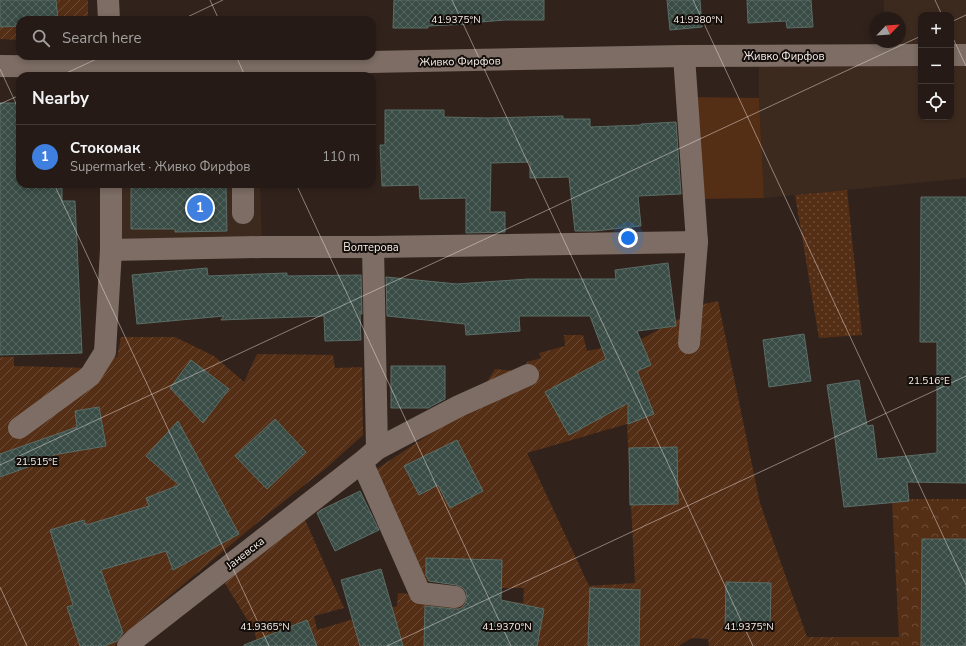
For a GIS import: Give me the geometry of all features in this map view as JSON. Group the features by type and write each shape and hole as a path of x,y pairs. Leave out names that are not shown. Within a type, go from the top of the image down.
{"street":[{"path":"108,0 109,16"},
{"name":"Живко Фирфов","path":"0,66 110,66 244,70 684,56 918,55"},
{"path":"954,55 966,55"},
{"path":"684,56 697,242 689,343"},
{"path":"19,428 90,376 105,352 112,250 111,188"},
{"path":"243,188 243,213"},
{"name":"Волтерова","path":"112,250 697,242"},
{"path":"373,247 370,455 420,593 456,597"},
{"name":"Јаневска","path":"128,646 370,455 459,406 528,375"}],"shaded area":[{"path":"884,0 966,0 966,178 764,198 759,98 759,56 884,55 884,48 906,48 906,12 884,12"},
{"path":"111,188 260,188 262,247 111,250"}],"green space":[{"path":"0,0 88,0 88,16 16,16 16,40 0,39"},
{"path":"687,97 759,98 764,198 694,199"},
{"path":"847,190 862,335 819,338 795,195"},
{"path":"718,301 760,503 807,637 836,637 836,646 709,646 708,639 692,638 680,646 257,646 255,632 221,577 303,515 344,608 314,616 317,630 397,606 398,593 523,603 524,588 490,588 410,579 369,474 492,393 486,383 495,369 524,372 527,362 541,358 539,353 565,346 564,335 583,335 587,351 602,348 619,351 686,315 690,307","holes":["627,424 635,583 589,586 527,453"]},
{"path":"121,337 175,337 214,356 244,382 257,354 333,355 335,368 362,367 363,435 325,469 269,513 124,634 114,646 0,646 0,357 14,357 14,366 90,368 104,358 117,357"},
{"path":"904,499 966,499 966,646 836,646 836,637 899,637 892,501"}],"building":[{"path":"0,0 56,0 58,16 16,16 16,26 0,27"},
{"path":"394,0 544,0 544,20 505,20 428,26 428,28 393,28"},
{"path":"667,0 700,0 702,27 670,30"},
{"path":"747,0 811,0 813,27 787,28 786,21 748,23"},
{"path":"0,103 16,103 16,188 62,188 62,201 75,201 82,353 0,355"},
{"path":"385,110 444,110 444,117 488,118 563,116 563,119 590,119 590,127 676,122 681,194 638,196 641,226 594,231 575,231 569,177 530,178 530,162 491,163 490,212 505,212 505,232 466,233 466,198 420,199 419,185 382,186 380,145 385,145"},
{"path":"131,188 226,188 227,231 175,232 175,229 131,229"},
{"path":"921,197 966,197 966,483 907,482 909,501 844,507 827,385 859,380 867,426 873,425 877,459 937,453 937,342 920,342"},
{"path":"668,263 676,326 637,331 651,365 637,371 654,414 628,424 628,403 569,435 545,392 606,359 590,316 519,316 520,331 466,335 465,324 387,316 386,277 457,284 528,279 616,279 615,270"},
{"path":"207,268 208,276 287,273 287,276 361,275 361,340 325,341 324,316 221,320 224,316 137,324 132,275"},
{"path":"804,334 811,381 769,387 763,340"},
{"path":"191,360 229,389 203,423 170,388"},
{"path":"391,366 445,366 445,399 428,408 391,408"},
{"path":"99,407 106,446 53,455 53,458 0,477 0,454 77,427 75,411"},
{"path":"275,419 306,452 267,489 235,456"},
{"path":"178,421 239,534 173,570 166,551 101,570 123,633 117,641 104,646 80,646 67,607 73,605 50,530 84,520 86,525 149,506 146,498 179,485 146,456"},
{"path":"457,440 483,491 450,508 438,485 419,495 404,466"},
{"path":"677,447 678,504 630,505 629,448"},
{"path":"360,491 379,530 335,551 317,513"},
{"path":"922,539 966,539 966,646 921,646"},
{"path":"426,558 502,560 501,600 544,609 537,646 424,646 425,606 460,609 465,604 467,598 466,592 462,587 429,581 426,575"},
{"path":"381,569 403,646 360,646 341,580"},
{"path":"726,582 771,583 770,630 725,629"},
{"path":"590,588 640,590 639,646 588,646"},
{"path":"307,620 317,646 244,646 244,645"}],"place":[{"name":"Стокомак","path":"200,208"}]}
